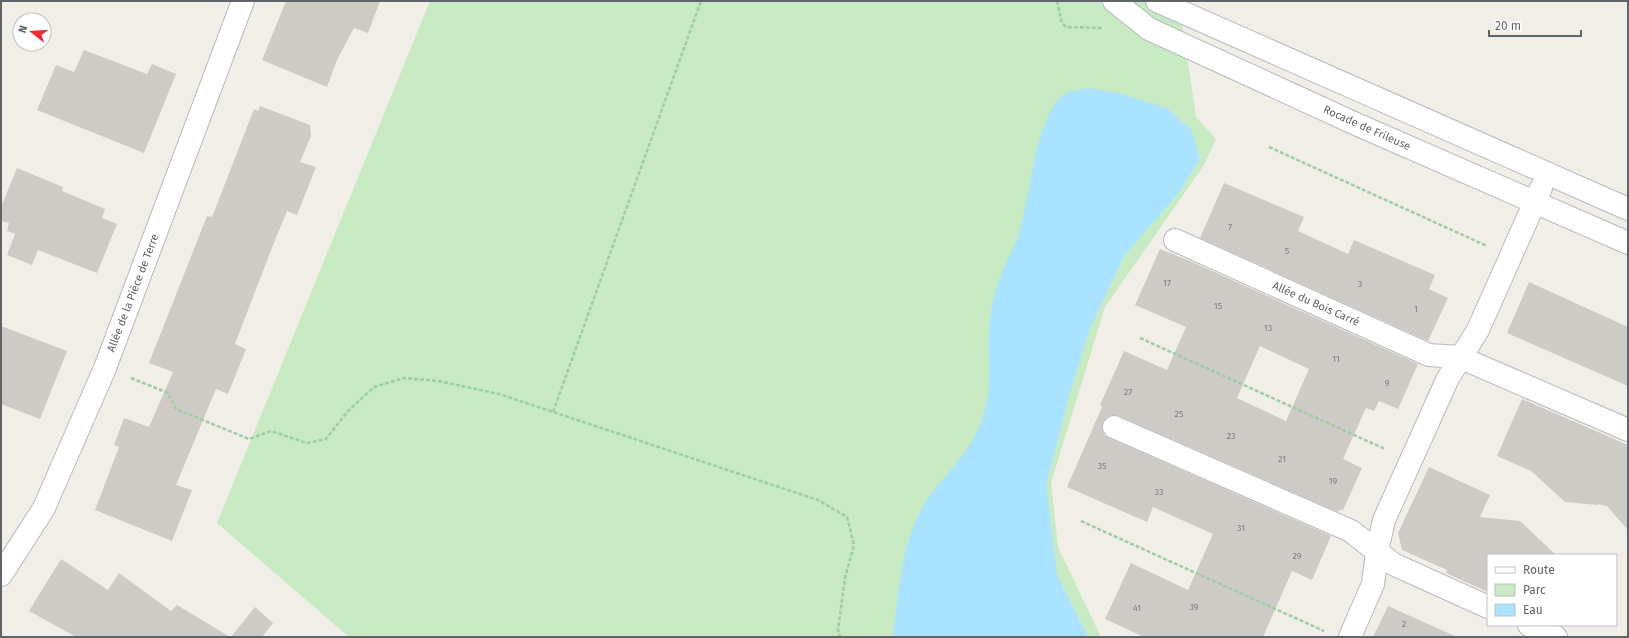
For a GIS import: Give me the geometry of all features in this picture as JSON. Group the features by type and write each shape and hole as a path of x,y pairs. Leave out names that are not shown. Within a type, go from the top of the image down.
{"street":[{"name":"Allée de la Pièce de Terre","path":"1,575 44,508 105,368 243,1"},
{"name":"Rocade de Frileuse","path":"1114,1 1149,29 1356,124 1628,243"},
{"path":"1157,1 1628,209"},
{"path":"1340,635 1373,584 1377,552 1384,520 1448,378 1459,357 1478,330 1548,173"},
{"name":"Allée du Bois Carré","path":"1175,240 1429,355 1459,357 1628,430"},
{"path":"1114,427 1351,531 1393,564 1487,607"},
{"path":"1531,626 1556,637"}],"path":[{"path":"553,412 701,1"},
{"path":"1269,147 1511,257"},
{"path":"1140,338 1411,461"},
{"path":"105,368 168,393 176,409 249,439 271,431 307,443 326,439 348,410 374,387 404,378 438,380 491,392 818,500 847,517 854,545 845,578 838,630 840,637"},
{"path":"1081,521 1340,635"}],"green space":[{"path":"430,1 1179,1 1196,117 1216,139 1204,165 1105,307 1051,483 1058,547 1101,637 349,637 217,523"}],"water":[{"path":"1089,88 1118,93 1167,108 1192,131 1200,159 1178,194 1124,256 1090,328 1069,396 1046,485 1057,575 1088,637 893,637 903,564 912,529 929,497 964,453 976,435 985,412 989,386 989,336 993,299 1019,233 1036,152 1046,121 1053,107 1060,98 1073,91"}],"building":[{"path":"286,1 380,1 368,33 354,28 337,60 327,87 262,60"},
{"path":"84,50 147,74 152,64 176,74 144,153 37,110 56,65 74,72"},
{"path":"260,106 310,125 311,136 300,162 316,167 297,215 287,211 273,245 235,344 246,349 228,394 216,389 176,485 192,490 172,541 95,510 119,447 114,445 124,418 149,427 173,372 149,363 207,216 212,217 254,109 258,111"},
{"path":"17,168 63,187 62,191 105,209 102,218 117,224 97,273 38,250 32,265 7,255 15,234 7,231 9,223 1,221 1,207"},
{"path":"1224,183 1304,217 1298,231 1348,254 1354,240 1435,275 1429,289 1448,298 1428,341 1200,238"},
{"path":"1160,249 1190,261 1418,364 1398,409 1379,401 1374,411 1366,408 1343,459 1362,468 1343,510 1339,510 1338,512 1119,416 1112,415 1107,417 1103,422 1102,429 1104,435 1109,438 1331,536 1312,580 1292,571 1263,637 1144,637 1105,619 1131,563 1188,590 1213,534 1153,507 1147,522 1067,487 1102,407 1100,405 1124,351 1167,370 1186,327 1135,305","holes":["1260,346 1309,369 1286,421 1237,398"]},
{"path":"1529,282 1628,327 1628,386 1507,333"},
{"path":"1,326 67,351 40,419 1,404"},
{"path":"1522,399 1628,445 1628,530 1607,506 1565,502 1531,471 1497,456"},
{"path":"1429,467 1490,495 1480,517 1520,521 1555,554 1487,554 1487,592 1446,573 1447,570 1402,550 1398,533"},
{"path":"61,559 108,590 119,573 171,611 177,605 230,637 76,637 29,611"},
{"path":"1388,606 1457,637 1373,637"},
{"path":"255,607 273,623 262,637 231,637"}]}
